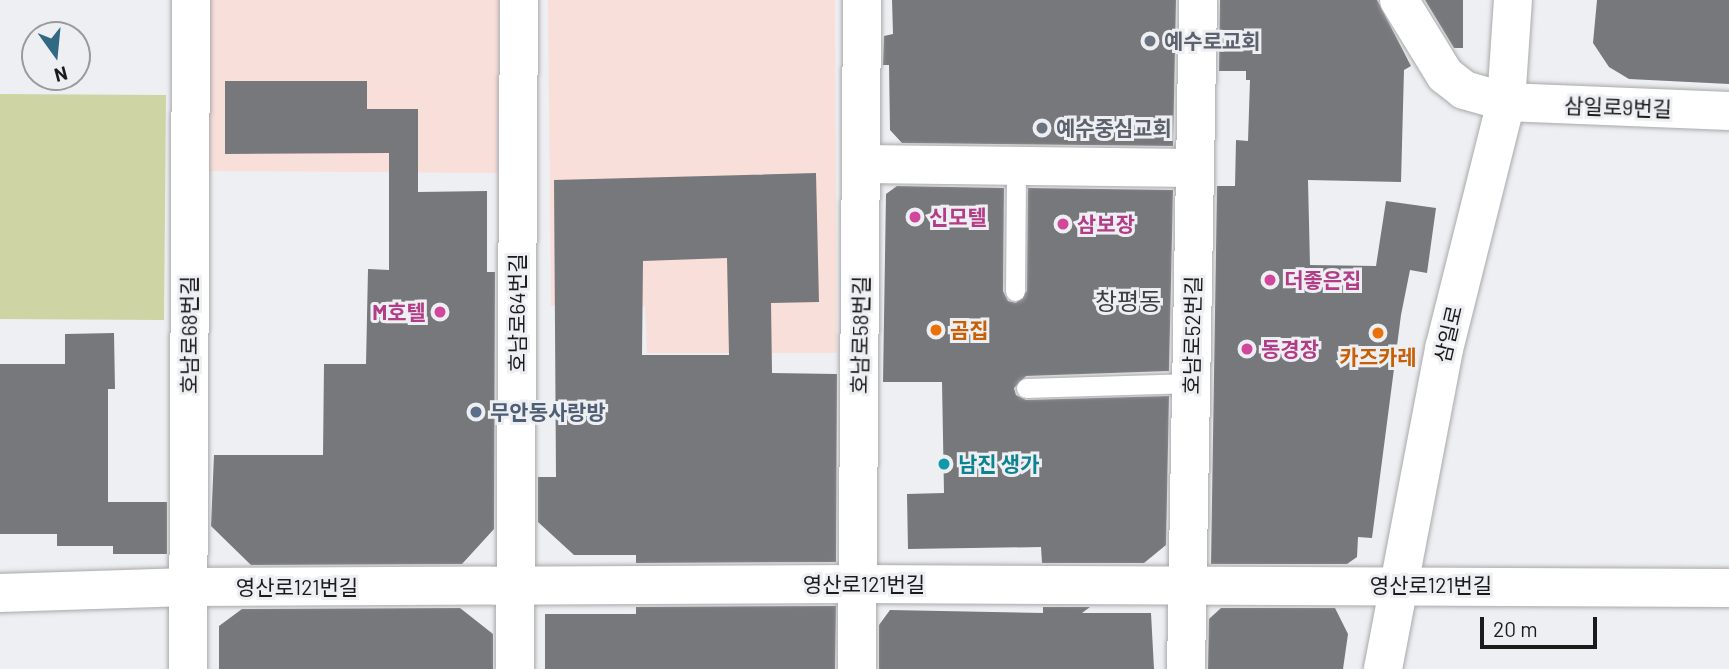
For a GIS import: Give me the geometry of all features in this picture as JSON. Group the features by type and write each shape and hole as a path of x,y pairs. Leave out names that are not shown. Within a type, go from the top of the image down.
{"street":[{"name":"호남로68번길","path":"188,669 191,0"},
{"name":"호남로64번길","path":"515,669 519,0"},
{"name":"호남로58번길","path":"857,669 862,0"},
{"name":"호남로52번길","path":"1185,669 1189,586 1198,0"},
{"name":"삼일로9번길","path":"1399,0 1445,75 1464,90 1506,102 1729,111"},
{"name":"삼일로","path":"1383,669 1444,349 1506,102 1513,0"},
{"path":"862,164 1195,168"},
{"name":"영산로121번길","path":"0,593 188,587 857,584 1729,588"}],"lane":[{"path":"1015,292 1016,166"},
{"path":"1026,388 1192,383"}],"shaded area":[{"path":"210,0 499,0 498,173 208,171"},
{"path":"548,0 835,0 837,353 647,353 645,306 551,306"}],"green space":[{"path":"0,94 166,95 164,320 0,319"}],"building":[{"path":"892,0 1176,0 1173,146 902,143 890,130 889,65 883,65 884,36 893,34"},
{"path":"1220,0 1377,0 1411,66 1404,70 1401,182 1308,180 1310,265 1376,266 1386,201 1436,208 1427,273 1410,270 1401,315 1372,538 1358,537 1357,557 1347,564 1211,564 1217,186 1235,186 1236,140 1248,141 1250,80 1246,80 1246,71 1219,71"},
{"path":"1425,0 1463,0 1463,48 1454,48"},
{"path":"1597,0 1729,0 1729,84 1629,79 1609,67 1593,43"},
{"path":"225,81 367,81 367,109 418,109 418,192 487,191 487,272 495,272 494,529 462,564 251,565 211,526 214,455 323,455 324,364 366,364 368,269 389,270 389,153 225,154"},
{"path":"816,173 819,302 771,303 772,373 837,374 836,562 636,563 636,555 574,555 538,522 538,477 556,477 554,180","holes":["727,258 729,355 642,355 643,261"]},
{"path":"897,186 1004,188 1003,291 1008,301 1016,303 1027,291 1028,188 1173,190 1169,371 1026,376 1014,388 1016,395 1026,400 1169,396 1166,545 1144,563 1042,563 1041,547 908,549 907,494 944,493 942,382 883,382 886,194"},
{"path":"114,333 115,389 108,389 108,502 167,502 167,554 113,554 113,546 57,546 57,534 0,534 0,364 65,364 65,334"},
{"path":"836,606 835,669 545,669 545,614 636,614 636,607"},
{"path":"1043,607 1090,607 1082,613 1151,613 1154,669 879,669 879,625 890,610 1043,613"},
{"path":"460,608 493,634 493,669 219,669 219,626 242,609"},
{"path":"1221,608 1335,608 1348,634 1343,669 1208,669 1209,619"}],"place":[{"name":"예수로교회","path":"1150,41"},
{"name":"예수중심교회","path":"1042,128"},
{"name":"신모텔","path":"915,217"},
{"name":"삼보장","path":"1063,224"},
{"name":"더좋은집","path":"1270,280"},
{"name":"M호텔","path":"440,312"},
{"name":"곰집","path":"936,330"},
{"name":"카즈카레","path":"1378,333"},
{"name":"동경장","path":"1247,349"},
{"name":"무안동사랑방","path":"476,412"},
{"name":"남진 생가","path":"944,464"}],"district":[{"name":"창평동","path":"1128,301"}]}
